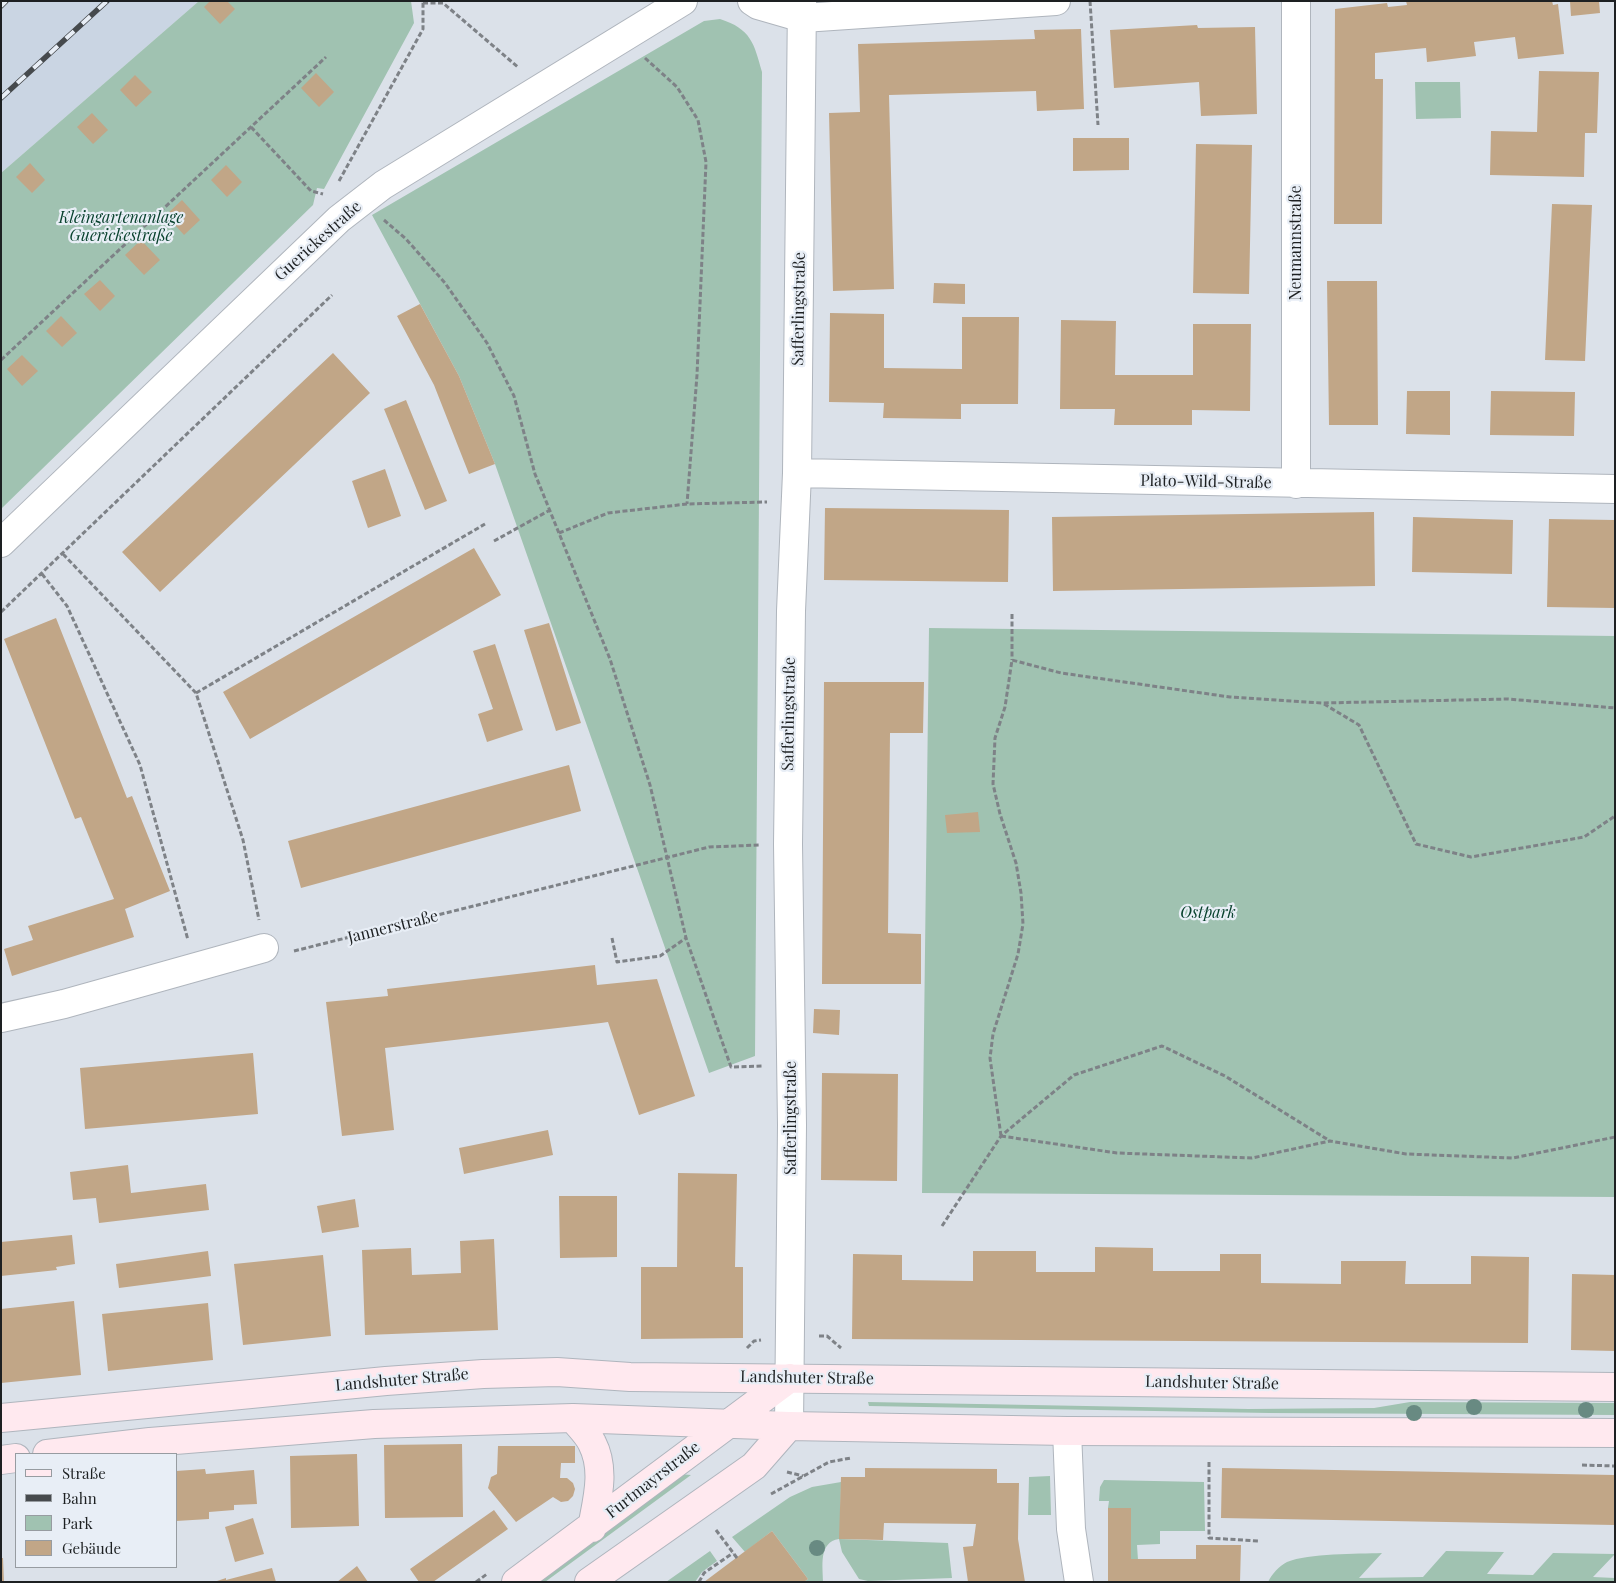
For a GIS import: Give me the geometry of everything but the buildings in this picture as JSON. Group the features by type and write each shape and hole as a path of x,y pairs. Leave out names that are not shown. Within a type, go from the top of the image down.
{"main road":[{"name":"Landshuter Straße","path":"1,1418 386,1381 483,1374 557,1372 630,1377 1615,1387"},
{"name":"Furtmayrstraße","path":"516,1582 592,1528 729,1422 790,1378"},
{"path":"573,1418 592,1442 598,1458 598,1493 592,1528"},
{"path":"56,1453 150,1442 374,1424 573,1418 729,1422 789,1426 1067,1431 1615,1433"},
{"path":"589,1582 754,1466 789,1426"},
{"path":"1,1460 15,1458"}],"street":[{"name":"Guerickestraße","path":"1,543 346,206 683,1"},
{"path":"752,1 758,5 802,10 1056,1"},
{"name":"Neumannstraße","path":"1296,1 1296,484"},
{"name":"Safferlingstraße","path":"789,1426 791,1066 788,844 791,611 797,474 802,10"},
{"name":"Plato-Wild-Straße","path":"797,474 1615,490"},
{"path":"1,1018 64,1004 264,948"},
{"path":"1067,1431 1071,1529 1079,1582"}],"path":[{"path":"1090,1 1098,125"},
{"path":"346,206 339,178 423,29 423,2 443,3 514,64"},
{"path":"622,38 677,87 698,120 706,162 697,375 687,504"},
{"path":"1,360 326,57"},
{"path":"251,127 311,191 346,206 406,239 445,283 487,343 514,396 535,474 610,659 650,785 686,938 731,1067 791,1066"},
{"path":"1,612 332,295"},
{"path":"559,533 608,513 687,504 796,502"},
{"path":"494,541 550,510"},
{"path":"196,693 485,524"},
{"path":"63,554 196,693 244,840 264,948"},
{"path":"42,574 67,606 140,765 195,968"},
{"path":"1001,1136 990,1058 993,1034 1018,954 1023,924 1021,893 1016,863 1000,814 994,784 995,738 1005,707 1012,660 1012,614"},
{"path":"1012,660 1061,674 1230,697 1322,703 1508,699 1615,708"},
{"path":"1322,703 1359,725 1416,844 1471,857 1584,837 1615,816"},
{"name":"Jannerstraße","path":"264,948 297,952 709,847 788,844"},
{"path":"612,938 616,962 660,956 686,938"},
{"path":"942,1226 1001,1136 1074,1074 1162,1046 1226,1076 1330,1142"},
{"path":"1001,1136 1117,1153 1252,1158 1330,1142 1406,1154 1513,1158 1615,1137"},
{"path":"769,1494 829,1462 855,1457"},
{"path":"1201,1462 1219,1462"},
{"path":"1210,1462 1209,1538 1259,1541"},
{"path":"1575,1465 1615,1466"},
{"path":"708,1536 723,1525"},
{"path":"716,1530 737,1558"},
{"path":"699,1582 704,1573 733,1553"}],"shaded area":[{"path":"1,1 199,1 1,173"}],"green space":[{"name":"Kleingartenanlage Guerickestraße","path":"199,1 411,1 414,23 324,189 317,188 313,205 1,509 1,173"},
{"path":"720,19 739,27 750,38 762,72 755,1056 709,1073 495,464 459,376 372,215 704,21"},
{"path":"1415,82 1460,82 1461,118 1416,119"},
{"name":"Ostpark","path":"929,628 1615,636 1615,1197 922,1193"},
{"path":"868,1402 1249,1409 1374,1408 1410,1402 1615,1403 1615,1415 1269,1413 869,1406"},
{"path":"679,1474 691,1475 545,1582 534,1582"},
{"path":"1050,1476 1051,1515 1028,1515 1029,1477"},
{"path":"1104,1480 1204,1482 1205,1531 1160,1531 1160,1544 1137,1545 1138,1560 1131,1559 1131,1508 1108,1508 1109,1501 1099,1501 1100,1487"},
{"path":"841,1482 840,1539 948,1543 952,1578 868,1581 859,1579 842,1552 839,1539 832,1541 825,1550 823,1556 823,1582 804,1582 808,1579 772,1531 745,1552 732,1537 790,1497 812,1487"},
{"path":"710,1551 717,1561 702,1572 695,1582 666,1582"},
{"path":"1446,1551 1504,1552 1487,1574 1533,1575 1553,1553 1615,1554 1593,1577 1615,1578 1615,1582 1268,1582 1276,1570 1287,1562 1320,1555 1347,1554 1382,1553 1359,1578 1423,1577"}],"railway":[{"path":"1,6 6,1"},
{"path":"1,98 107,1"}]}
